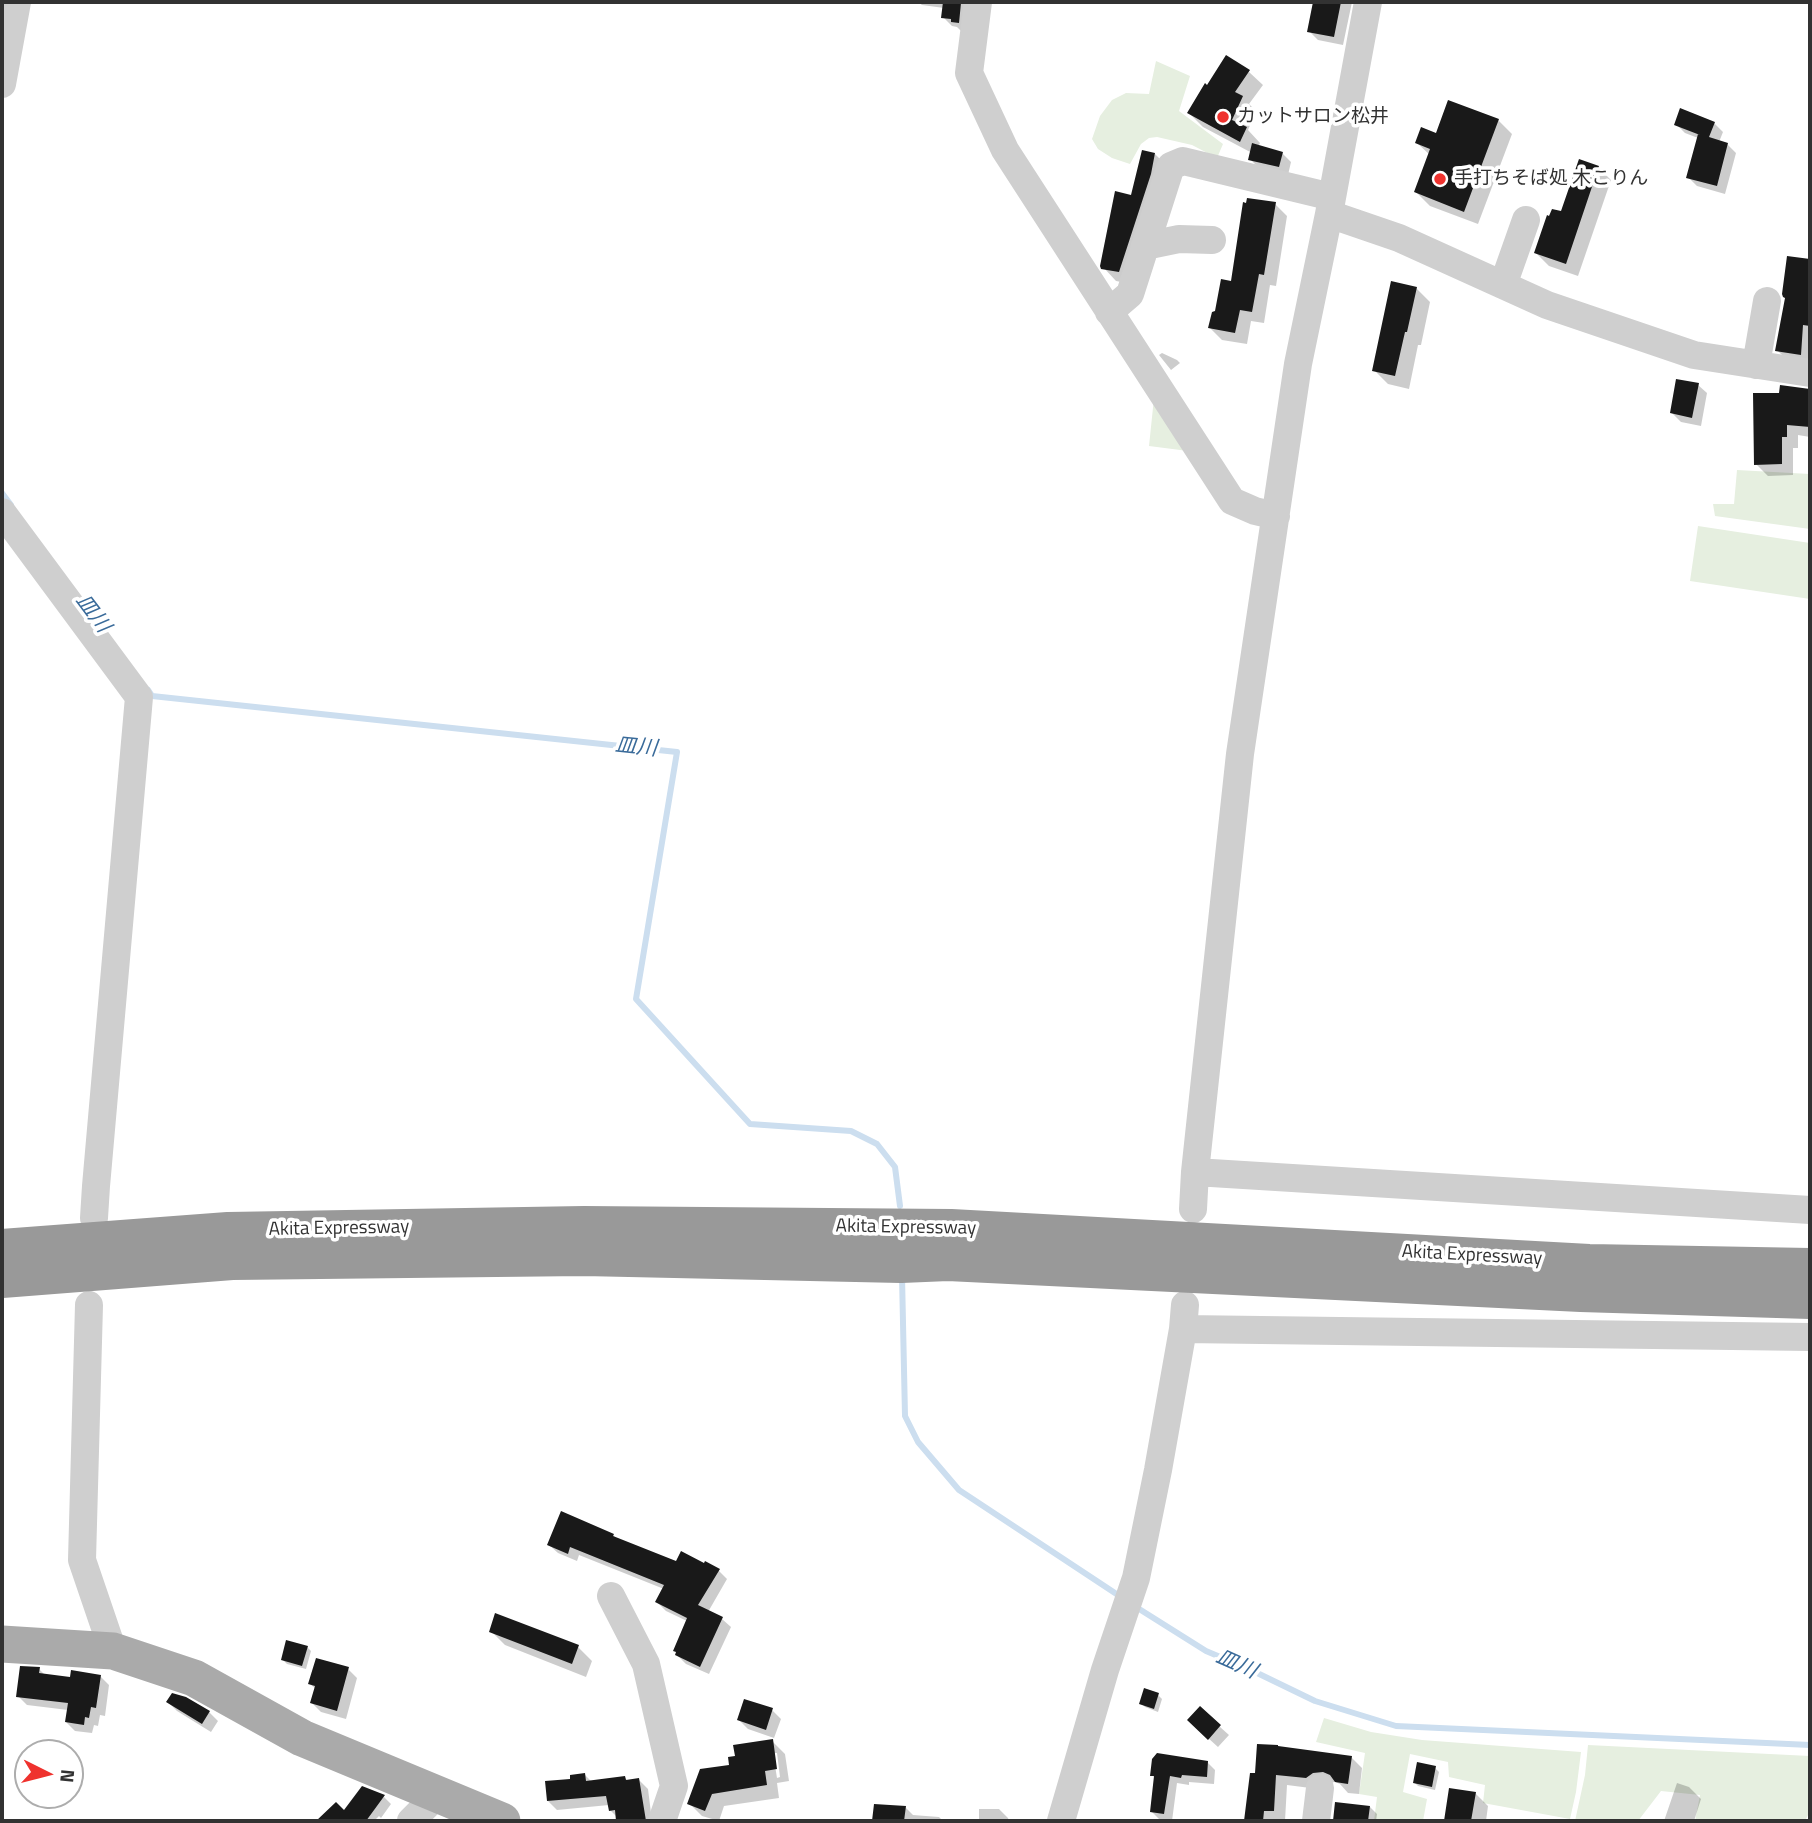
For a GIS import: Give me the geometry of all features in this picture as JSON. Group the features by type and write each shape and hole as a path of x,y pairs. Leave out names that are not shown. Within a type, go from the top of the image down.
{"highway":[{"name":"Akita Expressway","path":"2,1248 242,1230 584,1225 937,1228 1589,1263 1810,1267"},
{"name":"Akita Expressway","path":"2,1279 232,1261 584,1257 901,1264 948,1262 1581,1293 1810,1300"}],"main road":[{"path":"2,1644 113,1651 194,1678 302,1738 502,1821"}],"street":[{"path":"2,84 17,2"},
{"path":"978,2 969,73 1005,150 1232,502 1276,516"},
{"path":"1193,1209 1240,754 1298,364 1331,206 1368,2"},
{"path":"1109,312 1130,294 1171,166 1184,161 1331,206 1547,305 1694,355 1810,373"},
{"path":"1503,285 1526,220"},
{"path":"1145,247 1179,239 1212,240"},
{"path":"1756,365 1767,301"},
{"path":"2,512 139,697 94,1218"},
{"path":"1195,1172 1810,1210"},
{"path":"89,1305 82,1560 113,1651"},
{"path":"1061,1821 1105,1670 1136,1578 1158,1470 1184,1317 1810,1337"},
{"path":"611,1596 646,1664 674,1786 662,1821"},
{"path":"1316,1821 1320,1788"},
{"path":"411,1821 438,1794"}],"green space":[{"path":"1156,61 1190,76 1179,111 1223,144 1217,158 1192,145 1157,137 1149,138 1141,144 1130,164 1112,158 1098,149 1092,139 1100,116 1112,100 1126,93 1149,94"},
{"path":"1154,398 1188,451 1149,446"},
{"path":"1737,470 1810,474 1810,529 1715,516 1713,504 1734,504"},
{"path":"1698,526 1810,543 1810,599 1690,581"},
{"path":"1324,1718 1371,1732 1422,1740 1581,1752 1570,1819 1483,1803 1485,1785 1449,1777 1448,1762 1410,1754 1403,1792 1427,1799 1423,1821 1374,1821 1377,1797 1359,1794 1365,1753 1316,1742"},
{"path":"1588,1745 1810,1756 1810,1811 1805,1821 1695,1821 1700,1795 1661,1791 1638,1821 1575,1821 1585,1775"}],"building":[{"path":"943,2 961,3 959,23 941,18"},
{"path":"1313,2 1341,2 1334,37 1307,32"},
{"path":"1226,55 1250,70 1235,92 1243,96 1232,120 1247,127 1240,142 1187,113"},
{"path":"1448,100 1499,119 1464,212 1414,192 1430,149 1415,143 1421,127 1436,133"},
{"path":"1680,108 1715,122 1709,137 1728,143 1717,186 1686,178 1698,134 1674,125"},
{"path":"1252,143 1283,152 1279,167 1248,160"},
{"path":"1142,150 1155,153 1151,174 1119,272 1101,269 1115,191 1131,195"},
{"path":"1579,159 1599,166 1566,264 1534,253 1547,215 1549,216 1552,209 1561,211"},
{"path":"1247,198 1276,202 1264,275 1259,274 1252,312 1240,310 1235,333 1208,328 1212,312 1215,311 1221,279 1231,281 1243,202 1246,203"},
{"path":"1787,256 1810,259 1810,326 1803,325 1801,355 1775,351 1785,298 1782,294"},
{"path":"1391,281 1417,287 1395,376 1372,371"},
{"path":"1676,379 1699,383 1692,418 1670,413"},
{"path":"1780,385 1810,389 1810,427 1787,425 1787,437 1782,437 1782,464 1754,465 1753,393 1779,393"},
{"path":"561,1511 614,1534 613,1536 676,1561 681,1551 720,1569 698,1605 723,1617 700,1667 675,1655 676,1652 673,1651 687,1618 655,1602 664,1585 570,1547 568,1554 547,1545"},
{"path":"495,1613 579,1645 572,1664 489,1632"},
{"path":"286,1640 308,1646 302,1666 281,1660"},
{"path":"316,1658 349,1667 337,1711 310,1703 315,1686 308,1684"},
{"path":"20,1666 40,1667 39,1673 70,1677 71,1670 101,1675 96,1708 91,1707 89,1718 85,1717 84,1725 65,1722 68,1703 16,1697"},
{"path":"1144,1688 1159,1693 1154,1709 1139,1704"},
{"path":"172,1693 186,1697 210,1711 202,1724 166,1702"},
{"path":"744,1699 773,1708 766,1730 737,1720"},
{"path":"1200,1706 1221,1725 1208,1740 1187,1720"},
{"path":"773,1739 777,1769 765,1771 767,1785 712,1794 705,1811 687,1804 700,1769 729,1765 728,1757 735,1756 733,1745"},
{"path":"1257,1744 1352,1756 1348,1784 1335,1782 1330,1775 1323,1772 1313,1773 1306,1778 1276,1775 1274,1811 1264,1811 1263,1821 1244,1821 1250,1773 1255,1773"},
{"path":"1157,1753 1208,1761 1207,1777 1170,1776 1164,1814 1150,1812 1154,1776 1150,1776 1152,1759"},
{"path":"1417,1762 1436,1766 1432,1787 1413,1783"},
{"path":"585,1773 586,1781 625,1776 626,1780 639,1778 646,1821 616,1821 615,1810 609,1811 606,1796 547,1801 545,1781 570,1779 570,1775"},
{"path":"362,1786 385,1795 366,1821 316,1821 336,1802 344,1810"},
{"path":"1449,1788 1476,1792 1471,1821 1444,1821"},
{"path":"1335,1802 1370,1806 1368,1821 1333,1821"},
{"path":"874,1804 906,1806 904,1821 872,1821"}],"waterway":[{"name":"皿川","path":"2,493 11,505"},
{"name":"皿川","path":"148,690 152,696 677,752 636,999 750,1124 851,1131 877,1144 895,1167 900,1206"},
{"name":"皿川","path":"902,1276 905,1416 918,1442 959,1490 1121,1597"},
{"name":"皿川","path":"1136,1607 1206,1651 1315,1701 1396,1726 1810,1745"}],"place":[{"name":"カットサロン松井","path":"1223,117"},
{"name":"手打ちそば処 木こりん","path":"1440,179"}]}
